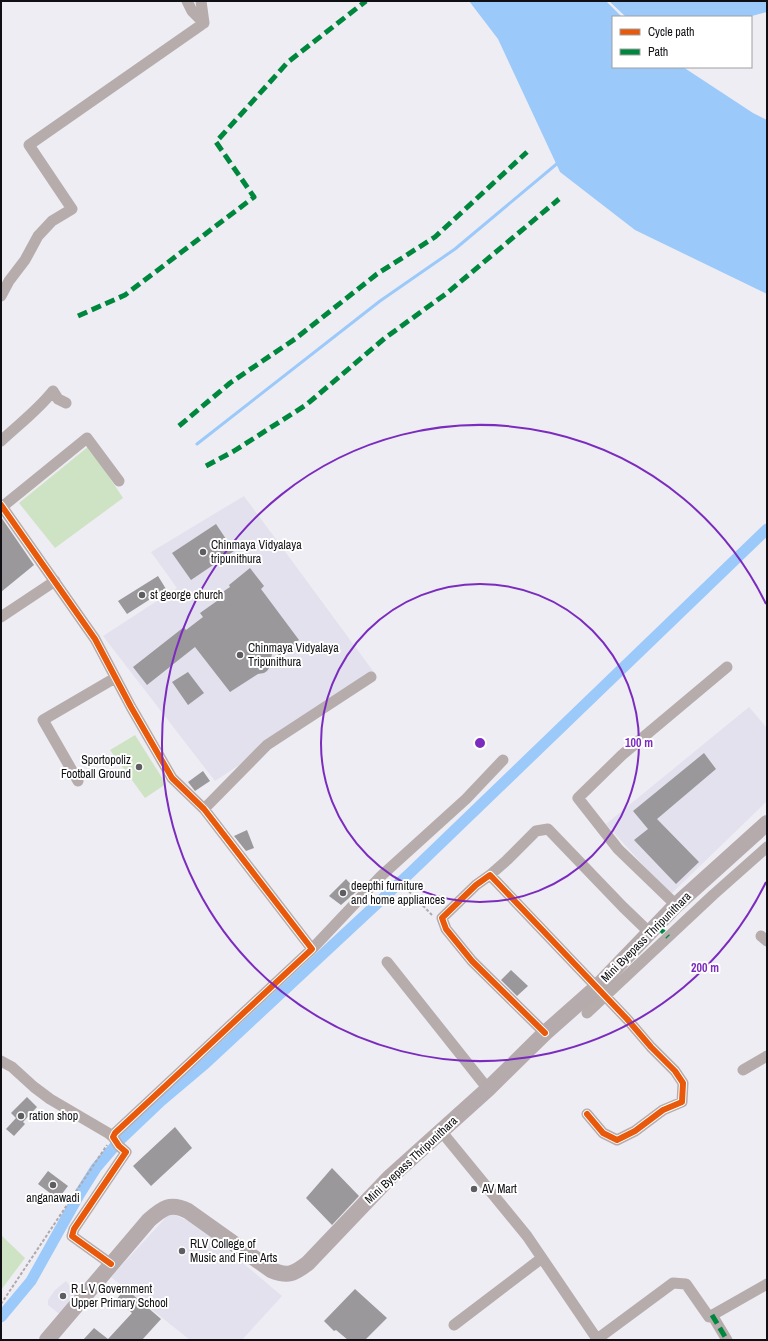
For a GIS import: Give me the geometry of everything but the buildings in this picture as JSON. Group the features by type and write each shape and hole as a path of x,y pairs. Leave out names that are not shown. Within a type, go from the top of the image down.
{"main road":[{"name":"Mini Byepass Thripunithara","path":"47,1340 149,1220 170,1206 183,1208 188,1211 271,1270 285,1274 293,1273 308,1263 389,1178 488,1089 545,1033 601,992 653,929 676,905 767,823"}],"street":[{"path":"187,1 192,11 204,23"},
{"path":"202,1 204,23"},
{"path":"1,296 9,281 25,260 38,236 52,221 72,209 29,145 204,23"},
{"path":"1,441 32,414 53,391 58,399 66,403"},
{"path":"119,481 87,438 2,506 95,639 130,707 172,778 204,810 312,949"},
{"path":"1,618 55,581"},
{"path":"676,905 618,849 578,798 622,755 727,667"},
{"path":"204,810 267,745 371,677"},
{"path":"78,781 43,720 115,678"},
{"path":"115,1141 118,1130 312,949 381,876 466,799 503,760"},
{"path":"545,1033 472,961 446,929 442,918 476,885 508,860 536,831 548,829 653,929 668,937"},
{"path":"587,1013 601,992 668,937 767,847"},
{"path":"490,875 627,1019 651,1047 675,1071 683,1083 682,1102 663,1110 635,1130 617,1140 603,1133 587,1114"},
{"path":"387,962 488,1089"},
{"path":"743,1070 767,1056"},
{"path":"1,1061 12,1066 34,1088 50,1099 108,1133 126,1152 74,1229 72,1236 111,1264"},
{"path":"441,1131 527,1236 597,1340 673,1283 686,1284 709,1317 767,1284"},
{"path":"454,1324 542,1258"},
{"path":"712,1315 727,1340"}],"path":[{"path":"393,875 417,899"},
{"path":"1,1304 115,1141"}],"shaded area":[{"name":"Chinmaya Vidyalaya Tripunithura","path":"244,496 376,675 215,781 103,636 177,588 151,552"},
{"path":"749,707 767,728 767,801 670,895 606,824"},
{"name":"RLV College of Music and Fine Arts","path":"170,1213 198,1225 282,1296 242,1340 190,1340 111,1277"},
{"name":"R L V Government Upper Primary School","path":"66,1281 71,1287 78,1291 63,1313 58,1313 48,1305 48,1300 55,1290"}],"green space":[{"path":"89,446 123,498 55,548 19,503"},
{"name":"Sportopoliz Football Ground","path":"135,735 166,784 145,798 110,750"},
{"path":"1,1235 25,1258 1,1290"}],"water":[{"path":"469,1 606,1 621,16 612,16 612,68 685,68 753,113 767,120 767,294 635,230 560,172 498,39"},
{"path":"609,1 767,1 767,12 752,16 625,16"}],"waterway":[{"path":"197,444 380,301 455,249 559,162"},
{"path":"1,1317 31,1281 79,1195 96,1168 120,1140 161,1101 206,1063 410,873 767,529"}],"marked path":[{"path":"78,316 125,295 254,197 216,142 288,62 366,1"},
{"path":"179,426 230,383 295,339 377,274 435,237 527,152"},
{"path":"206,466 234,451 306,405 385,338 447,293 559,199"},
{"path":"657,925 668,937"},
{"path":"712,1315 727,1340"}],"cycle path":[{"path":"1,505 95,639 131,707 172,778 204,809 312,949 115,1133 113,1137 119,1146 126,1152 74,1229 72,1236 111,1264"},
{"path":"545,1033 472,961 446,929 442,918 476,885 490,875 627,1019 651,1047 675,1071 683,1083 682,1102 663,1110 635,1131 617,1140 603,1133 587,1114"}],"place":[{"name":"Chinmaya Vidyalaya tripunithura","path":"203,552"},
{"name":"st george church","path":"142,595"},
{"name":"Chinmaya Vidyalaya Tripunithura","path":"240,655"},
{"name":"Sportopoliz Football Ground","path":"139,767"},
{"name":"deepthi furniture and home appliances","path":"343,893"},
{"name":"ration shop","path":"21,1116"},
{"name":"anganawadi","path":"53,1185"},
{"name":"AV Mart","path":"474,1189"},
{"name":"RLV College of Music and Fine Arts","path":"182,1251"},
{"name":"R L V Government Upper Primary School","path":"63,1296"}]}
